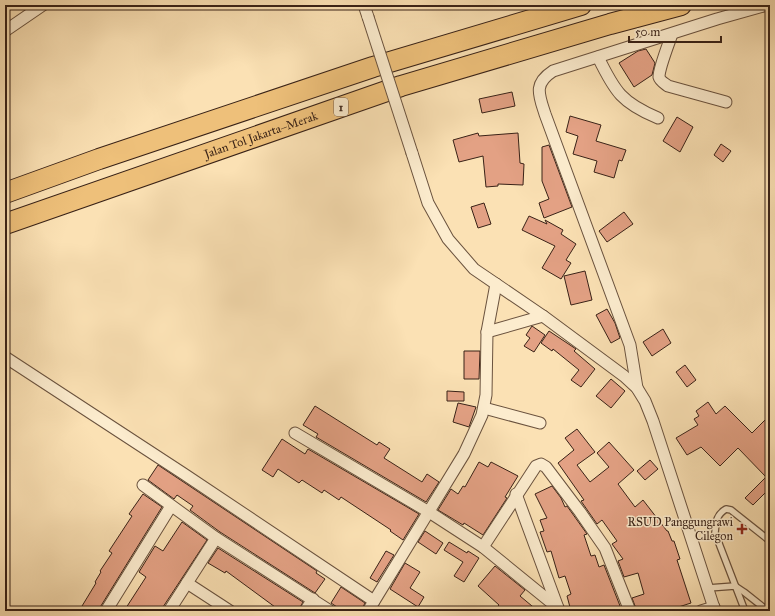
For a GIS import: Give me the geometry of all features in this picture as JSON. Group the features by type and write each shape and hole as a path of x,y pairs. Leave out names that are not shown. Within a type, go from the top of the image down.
{"highway":[{"name":"1","path":"5,194 99,159 373,67 581,5"},
{"name":"Jalan Tol Jakarta–Merak","path":"5,224 401,86 610,24 681,5"}],"street":[{"path":"5,31 43,5"},
{"path":"364,5 428,203 448,239 474,269 543,316 624,376 637,388 645,401 715,609 701,611"},
{"path":"637,388 630,345 539,97 539,87 544,77 552,71 717,19 767,5"},
{"path":"672,34 659,77 662,82 668,86 726,102"},
{"path":"598,57 608,77 625,100 643,112 658,118"},
{"path":"368,611 464,454 475,433 484,408 486,395 487,332 496,284"},
{"path":"487,332 543,316"},
{"path":"5,357 184,474 377,595"},
{"path":"484,408 540,423"},
{"path":"295,433 429,512 483,547 559,610"},
{"path":"483,547 516,494 536,466 541,464 546,467 605,548 630,611"},
{"path":"143,485 216,538 330,611"},
{"path":"516,494 559,610"},
{"path":"106,611 171,506"},
{"path":"169,611 216,538"},
{"path":"187,583 230,611"},
{"path":"305,611 313,599"}],"lane":[{"path":"745,611 715,533 719,513 726,509 731,510 770,541"},
{"path":"708,588 735,586 768,611"}],"building":[{"path":"646,49 655,63 652,75 634,87 619,63 638,51"},
{"path":"512,92 515,106 482,113 479,99"},
{"path":"570,116 601,125 596,141 626,150 622,161 619,160 614,178 594,172 597,161 573,154 578,136 566,132"},
{"path":"677,117 693,127 680,152 663,141"},
{"path":"478,133 479,136 518,133 520,163 524,164 523,185 498,184 498,186 486,187 483,156 459,162 453,140"},
{"path":"721,144 731,151 723,162 714,155"},
{"path":"549,145 572,207 544,218 539,203 549,199 542,181 542,147"},
{"path":"484,203 491,224 478,228 471,207"},
{"path":"624,212 633,224 607,242 599,231"},
{"path":"529,216 547,224 545,220 563,230 561,234 576,244 566,260 571,263 561,279 542,268 555,246 522,230"},
{"path":"585,271 592,300 571,305 564,276"},
{"path":"607,309 615,323 620,338 611,343 596,315"},
{"path":"532,326 545,335 534,352 524,346 530,338 526,335"},
{"path":"663,329 671,343 652,356 643,342"},
{"path":"549,331 576,349 574,351 595,369 581,387 571,380 579,370 553,349 552,351 541,343"},
{"path":"464,351 480,351 479,379 464,379"},
{"path":"685,365 696,380 687,387 676,372"},
{"path":"611,379 625,391 611,408 596,396"},
{"path":"447,391 464,392 464,401 447,401"},
{"path":"708,402 716,414 725,406 752,433 770,415 770,488 753,505 745,498 766,477 738,448 720,466 701,447 687,455 676,438 698,425 694,419 699,416 696,411"},
{"path":"458,403 476,407 469,427 453,422"},
{"path":"315,406 377,445 379,442 390,449 384,458 422,482 427,474 439,482 426,502 316,437 318,434 303,425"},
{"path":"577,429 595,452 577,465 590,482 609,467 597,453 609,442 634,470 618,484 635,507 643,500 668,531 672,541 674,541 680,559 677,560 691,603 666,611 637,611 632,598 644,594 638,573 624,577 618,561 623,559 612,544 617,541 602,520 597,524 581,501 584,500 558,463 574,450 565,438"},
{"path":"282,439 305,454 308,449 419,514 403,540 390,531 391,530 341,497 339,500 324,490 322,493 302,480 299,483 278,469 273,477 262,470"},
{"path":"650,460 658,469 645,480 637,471"},
{"path":"479,462 488,467 491,462 518,476 505,497 507,498 483,535 464,523 463,525 438,510 451,489 458,494 463,486 465,487"},
{"path":"158,465 317,571 316,573 325,579 315,593 220,532 190,510 193,506 177,495 174,499 148,480"},
{"path":"552,486 561,498 565,507 567,506 587,534 584,535 591,556 595,555 599,567 604,565 622,611 571,611 567,596 571,594 565,576 559,578 551,551 547,552 540,532 544,531 540,520 547,518 535,494"},
{"path":"143,494 162,507 99,609 97,607 94,611 79,611 96,583 95,582 101,572 100,571 112,553 109,551 132,516 129,514"},
{"path":"182,522 207,540 163,607 162,611 124,611 146,577 139,572 155,546 163,551"},
{"path":"425,531 443,543 436,554 418,542"},
{"path":"449,542 467,553 468,551 479,558 464,582 454,576 463,562 444,550"},
{"path":"218,548 303,602 298,611 271,611 275,607 226,571 225,573 208,563"},
{"path":"386,551 394,555 377,582 370,578"},
{"path":"405,563 420,572 410,588 424,597 418,607 390,589"},
{"path":"495,566 525,590 520,596 538,611 494,611 499,605 478,586"},
{"path":"341,587 365,603 361,611 343,611 331,603"}],"place":[{"name":"RSUD Panggungrawi Cilegon","path":"742,529"}]}
